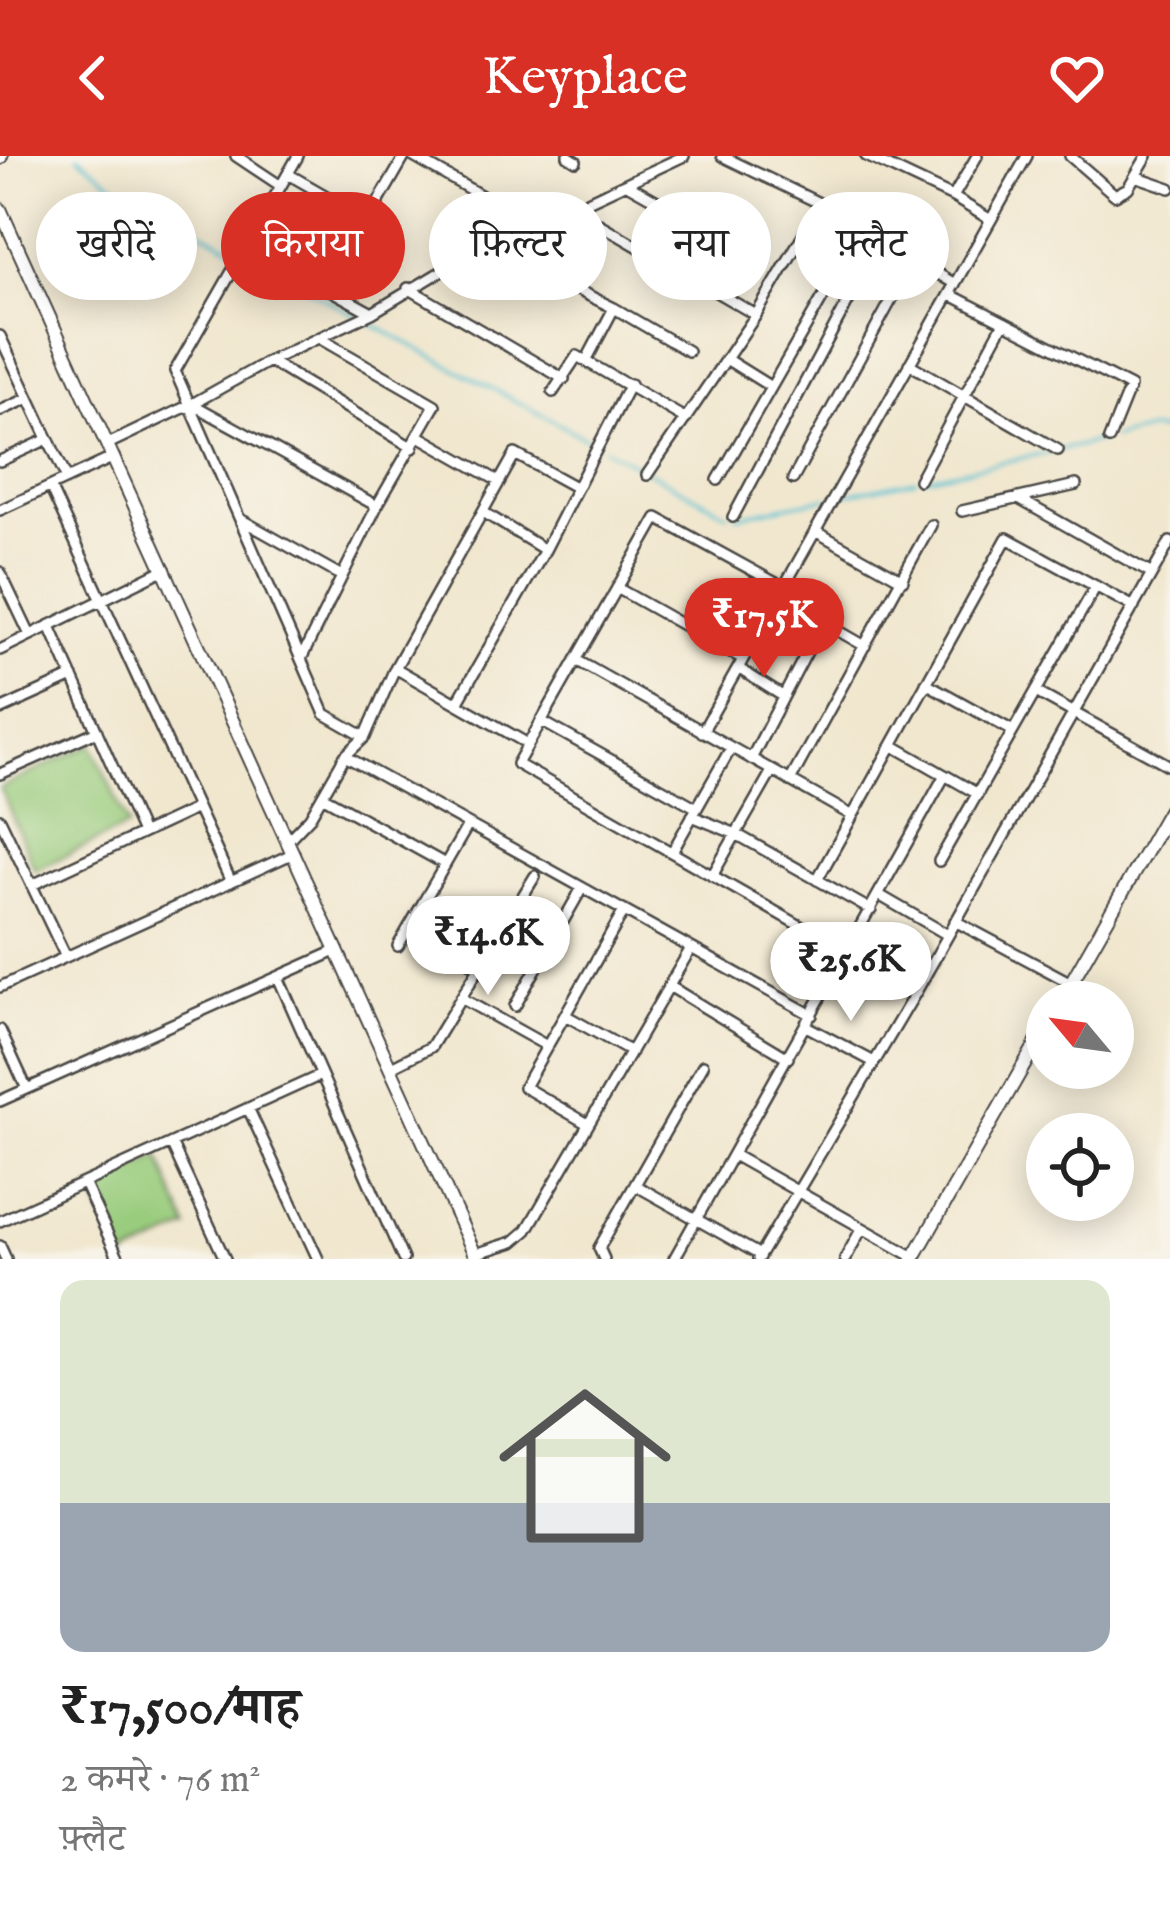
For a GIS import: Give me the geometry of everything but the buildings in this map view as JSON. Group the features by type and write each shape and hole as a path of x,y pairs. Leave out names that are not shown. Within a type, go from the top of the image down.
{"street":[{"path":"236,156 281,186"},
{"path":"278,192 298,156"},
{"path":"386,192 409,156 473,192"},
{"path":"607,194 685,156"},
{"path":"722,156 796,192"},
{"path":"866,156 991,220"},
{"path":"892,171 902,156"},
{"path":"953,197 977,156"},
{"path":"702,732 1027,156"},
{"path":"1070,156 1115,195 1128,188 1147,156"},
{"path":"288,174 319,192"},
{"path":"1135,176 1170,188"},
{"path":"627,184 641,192"},
{"path":"0,209 476,1256 513,1242 527,1230 691,948"},
{"path":"647,476 756,315 795,247"},
{"path":"0,510 67,479 269,361 372,313 429,278"},
{"path":"949,286 1004,322 1130,387 1109,439"},
{"path":"408,289 564,379"},
{"path":"221,290 175,371 325,714 364,737"},
{"path":"347,300 372,313"},
{"path":"598,300 688,351"},
{"path":"730,300 756,315"},
{"path":"718,480 821,300"},
{"path":"733,517 849,300"},
{"path":"793,479 892,300"},
{"path":"586,361 614,308"},
{"path":"919,479 1004,322"},
{"path":"0,336 67,479"},
{"path":"301,659 376,506 436,405 319,338"},
{"path":"553,392 578,356 686,419"},
{"path":"726,359 771,387"},
{"path":"269,361 413,448"},
{"path":"909,364 1058,450"},
{"path":"457,703 545,550 630,384"},
{"path":"0,411 29,398"},
{"path":"192,404 376,506"},
{"path":"419,436 500,482"},
{"path":"0,461 48,439"},
{"path":"0,987 231,882 291,847 345,756 364,737 394,668 515,454 578,488"},
{"path":"962,511 1076,485"},
{"path":"50,487 231,882"},
{"path":"1017,499 1152,574"},
{"path":"483,512 545,550"},
{"path":"866,646 657,518 517,764 916,992"},
{"path":"240,519 340,575"},
{"path":"790,781 931,525"},
{"path":"815,531 903,580"},
{"path":"817,880 1007,538 1134,607"},
{"path":"635,1185 759,1257 916,992 1170,542"},
{"path":"0,650 165,569"},
{"path":"0,572 6,598 30,635"},
{"path":"939,862 1096,586"},
{"path":"617,588 740,663 781,695"},
{"path":"751,759 822,623"},
{"path":"50,626 142,833"},
{"path":"576,661 853,816"},
{"path":"394,668 528,744"},
{"path":"0,710 73,677"},
{"path":"926,683 1013,731"},
{"path":"1036,692 1170,766"},
{"path":"541,722 871,910"},
{"path":"0,774 97,731"},
{"path":"892,745 978,794"},
{"path":"672,852 731,748"},
{"path":"345,756 691,948 874,1062"},
{"path":"712,876 772,771"},
{"path":"674,1259 945,776"},
{"path":"322,796 445,864"},
{"path":"32,885 197,808"},
{"path":"1072,981 1170,809"},
{"path":"0,819 66,957"},
{"path":"398,946 468,825"},
{"path":"391,1067 431,1047 535,876"},
{"path":"515,1006 582,888"},
{"path":"880,895 948,935"},
{"path":"588,1124 524,1087 624,911"},
{"path":"956,921 1067,981"},
{"path":"409,927 480,968"},
{"path":"0,1101 338,950"},
{"path":"278,977 403,1259"},
{"path":"669,986 788,1058"},
{"path":"461,998 547,1046"},
{"path":"565,1015 631,1052"},
{"path":"0,1030 27,1089"},
{"path":"733,1155 913,1258 1026,1062"},
{"path":"604,1259 599,1248 704,1065"},
{"path":"0,1221 321,1075"},
{"path":"248,1108 317,1259"},
{"path":"171,1143 225,1259"},
{"path":"84,1183 119,1259"},
{"path":"845,1259 862,1228"},
{"path":"0,1246 6,1259"}],"green space":[{"path":"92,744 128,826 35,870 0,788"},
{"path":"159,1157 188,1228 124,1259 91,1190"}],"waterway":[{"path":"78,156 109,181 357,316"},
{"path":"366,321 596,444"},
{"path":"1113,438 1150,430 1170,432"},
{"path":"1060,450 1103,440"},
{"path":"604,448 728,514"},
{"path":"925,478 1051,452"},
{"path":"837,496 916,480"},
{"path":"737,516 827,498"}]}
